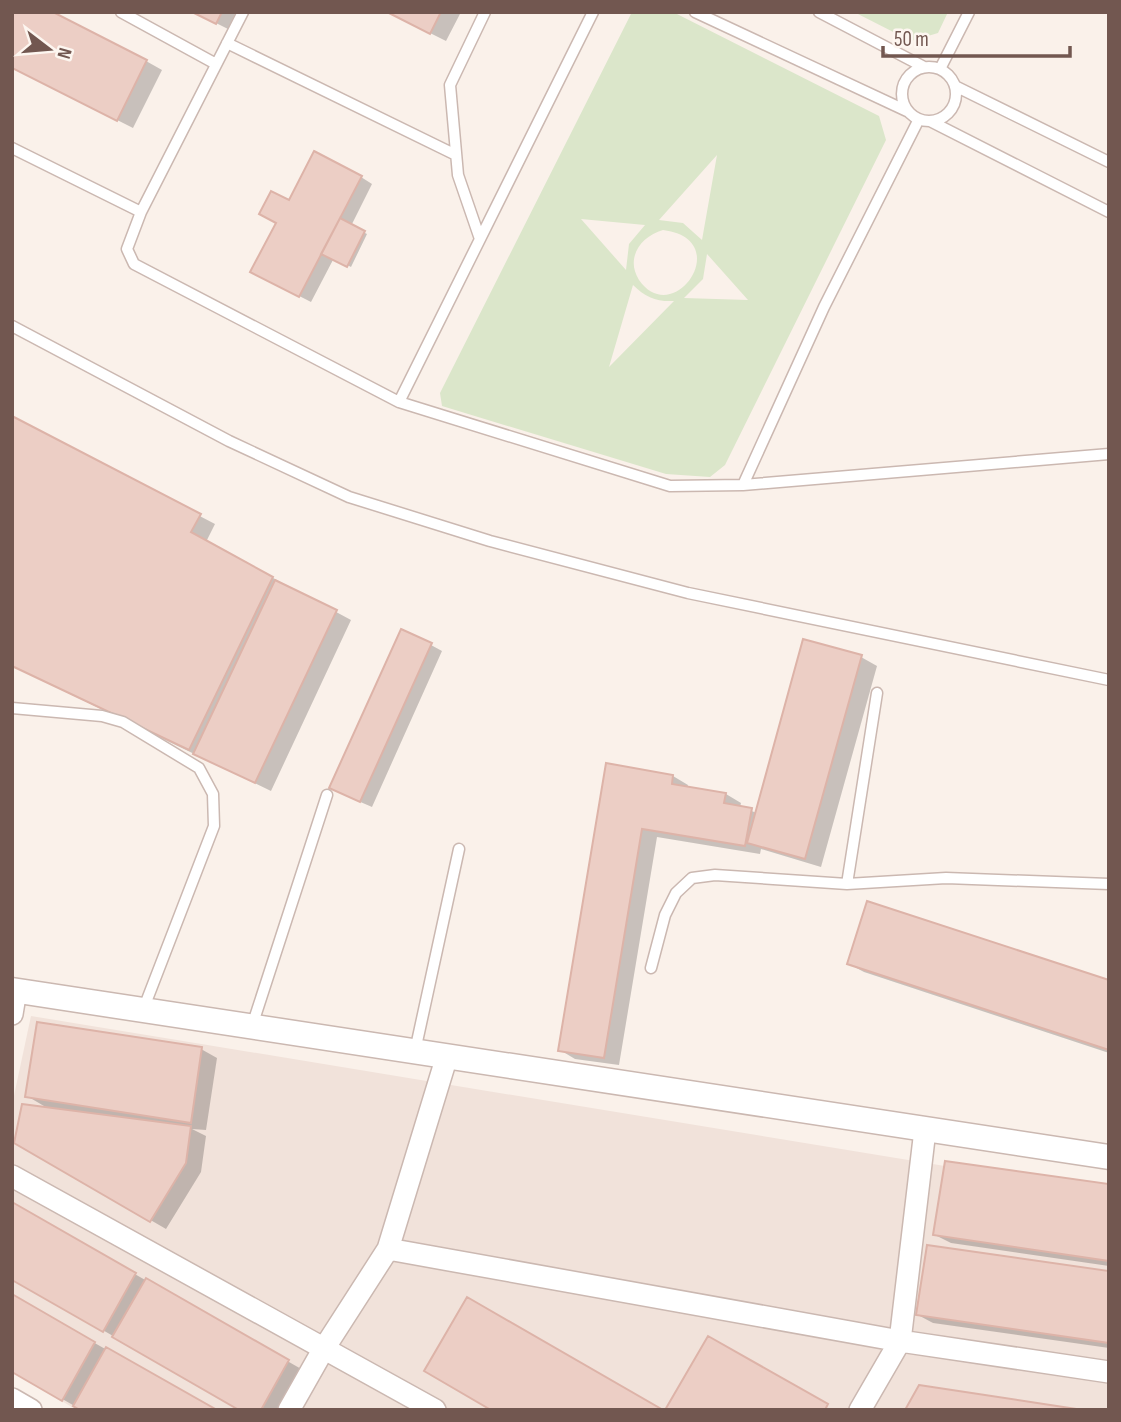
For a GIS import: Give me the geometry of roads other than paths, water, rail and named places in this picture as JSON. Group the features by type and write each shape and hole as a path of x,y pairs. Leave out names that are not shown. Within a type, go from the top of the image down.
{"street":[{"path":"14,998 143,1010 1109,1157"},
{"path":"289,1410 323,1350 388,1249 447,1056"},
{"path":"860,1410 900,1341 925,1130"},
{"path":"12,1176 435,1410"},
{"path":"388,1249 900,1341 1109,1372"},
{"path":"12,1399 31,1410"}],"lane":[{"path":"121,12 216,64"},
{"path":"243,12 141,212 127,249 134,264 399,402 670,486 743,485 1109,454"},
{"path":"480,239 458,175 450,85 485,12"},
{"path":"399,402 593,12"},
{"path":"695,12 919,117 1109,212"},
{"path":"819,12 924,67 940,69 955,86 1109,162"},
{"path":"940,69 970,12"},
{"path":"227,43 456,155"},
{"path":"924,67 915,71 904,85 904,104 919,117 946,115 955,102 955,86"},
{"path":"743,485 824,307 919,117"},
{"path":"12,148 141,212"},
{"path":"12,326 229,442 349,497 490,541 688,593 1109,680"},
{"path":"847,884 877,693"},
{"path":"12,708 102,716 123,722 199,768 213,794 214,826 143,1010"},
{"path":"252,1026 327,795"},
{"path":"415,1051 459,849"},
{"path":"651,968 664,915 676,893 692,878 715,875 847,884 946,878 1109,884"}]}
